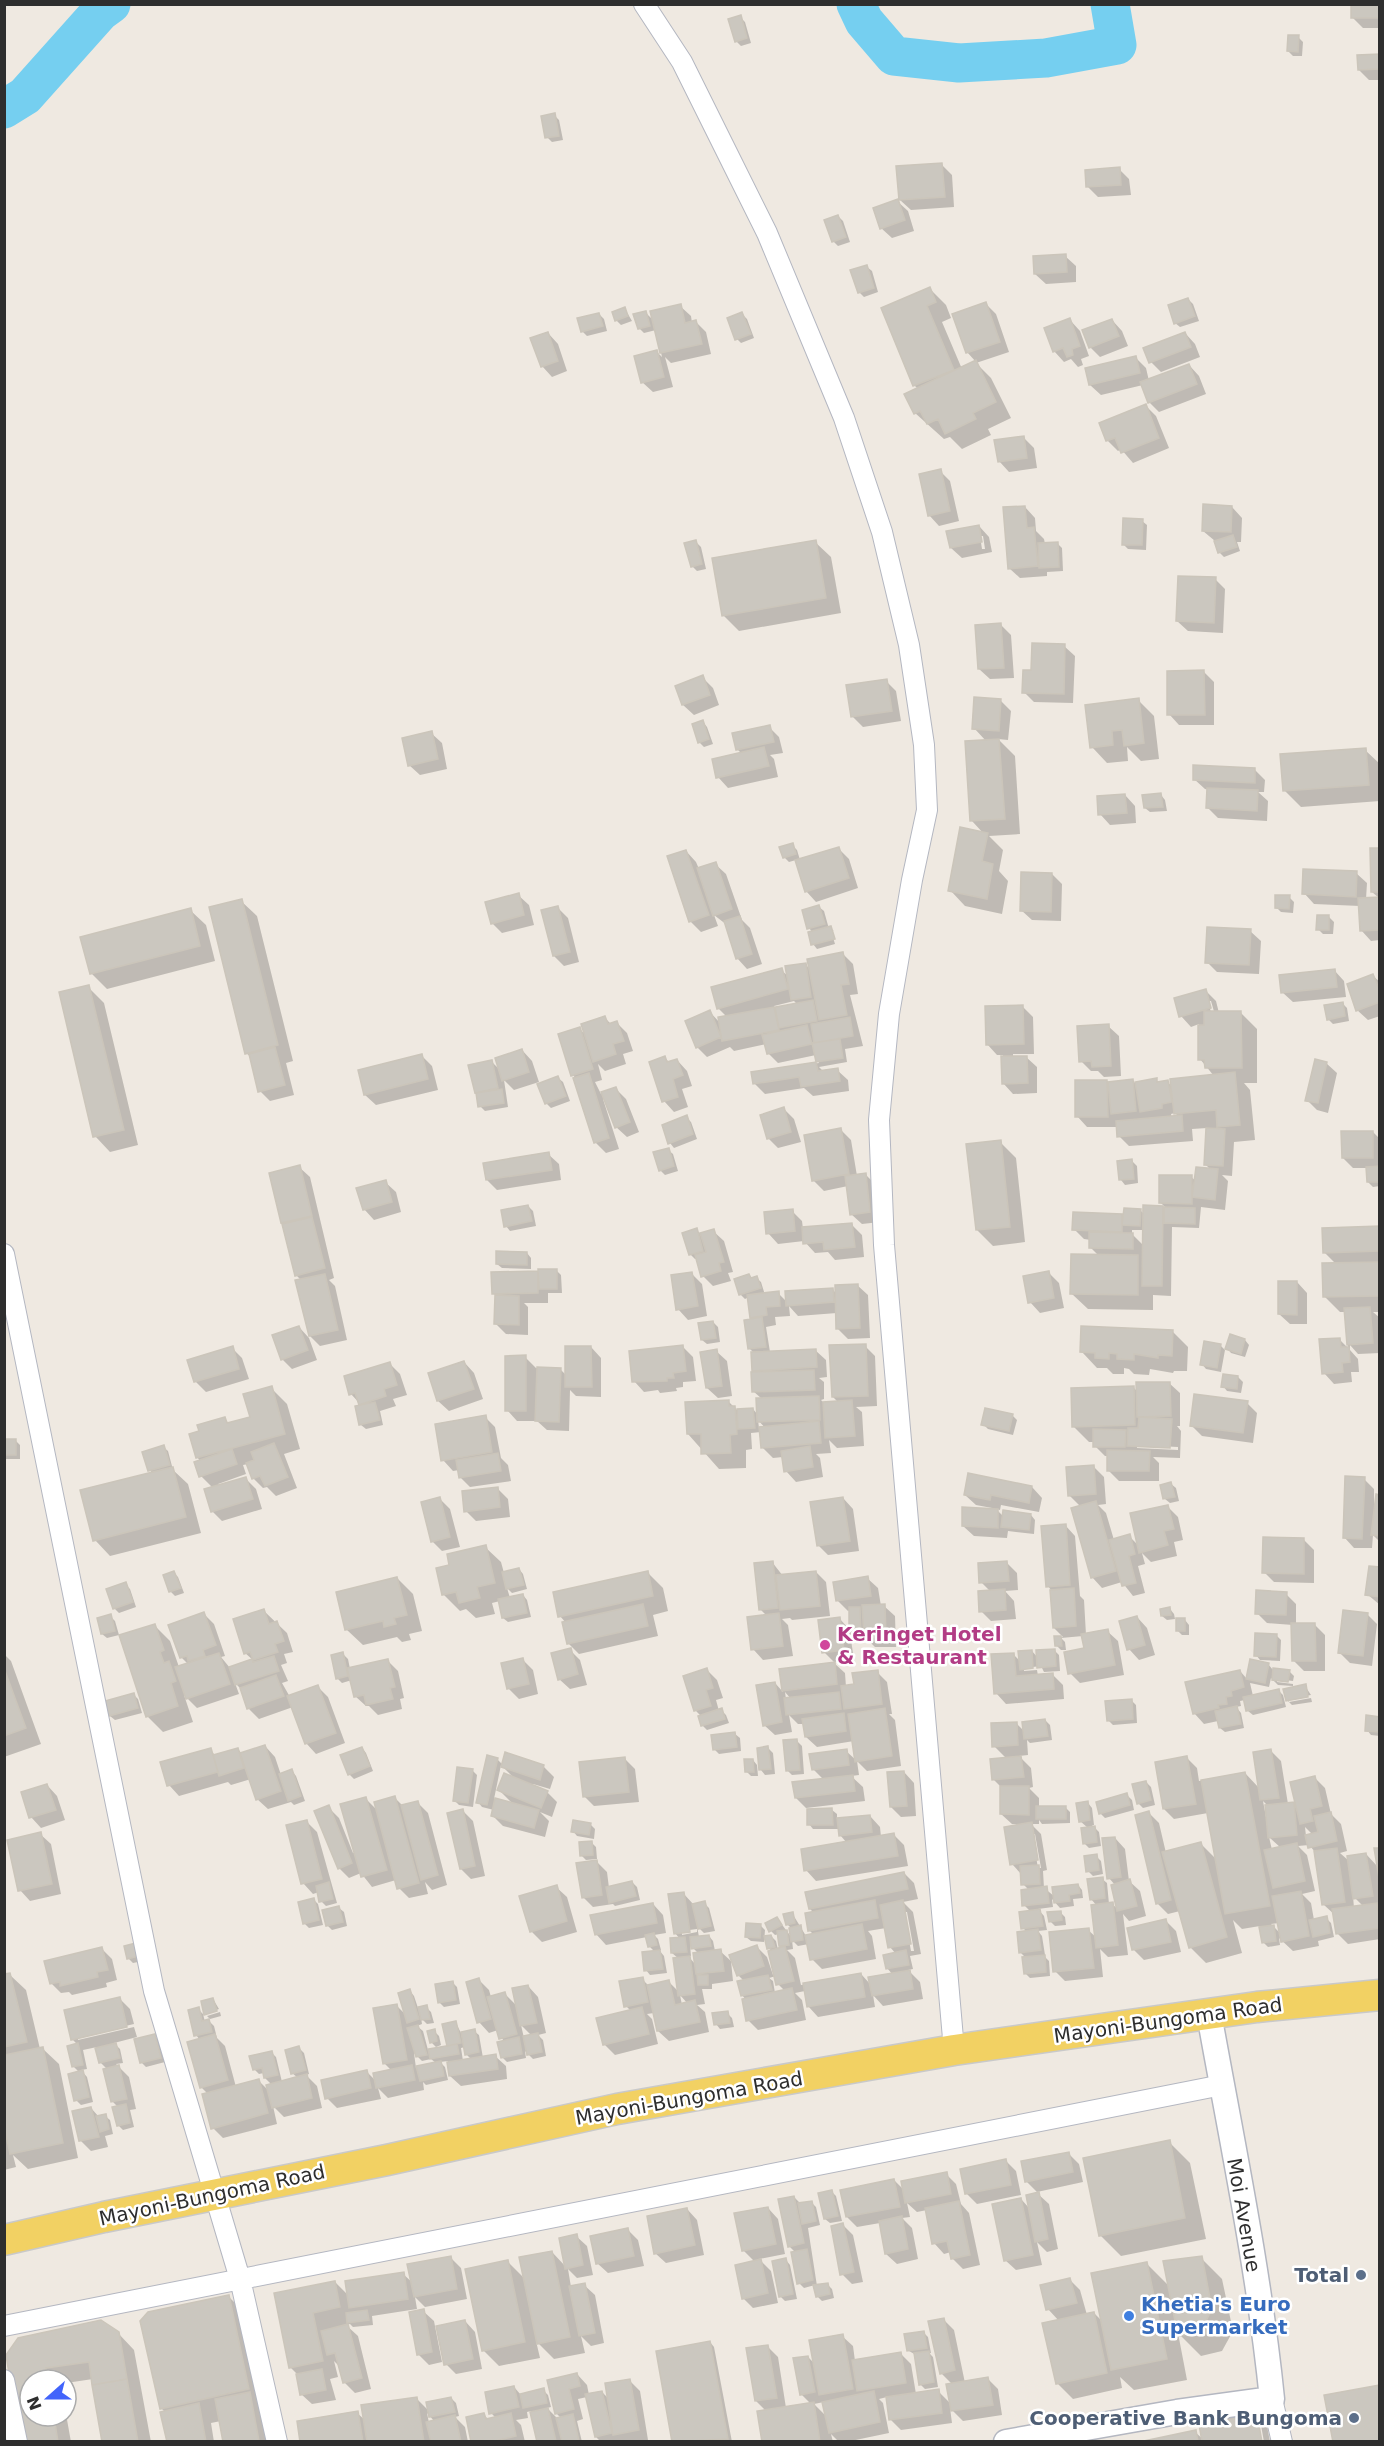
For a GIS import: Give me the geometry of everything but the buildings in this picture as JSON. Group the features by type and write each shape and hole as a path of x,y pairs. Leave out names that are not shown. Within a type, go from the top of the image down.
{"main road":[{"name":"Mayoni-Bungoma Road","path":"4,2240 214,2194 387,2160 617,2109 954,2050 1209,2014 1380,1995"}],"street":[{"path":"644,4 682,62 766,233 844,418 882,532 909,645 924,746 927,810 912,880 889,1014 879,1120 884,1245 954,2050"},
{"path":"4,1254 154,1991 240,2279 277,2442"},
{"name":"Moi Avenue","path":"1209,2014 1248,2227 1267,2350 1272,2399"},
{"path":"4,2326 1222,2085"},
{"path":"4,2380 17,2442"},
{"path":"1006,2442 1166,2414 1272,2399 1282,2442"}],"waterway":[{"path":"4,109 25,96 100,12 111,4"},
{"path":"856,4 864,21 894,56 959,63 1046,58 1117,45 1110,4"}],"place":[{"name":"Keringet Hotel & Restaurant","path":"825,1645"},
{"name":"Total","path":"1361,2275"},
{"name":"Khetia's Euro Supermarket","path":"1129,2316"},
{"name":"Cooperative Bank Bungoma","path":"1354,2418"}]}
